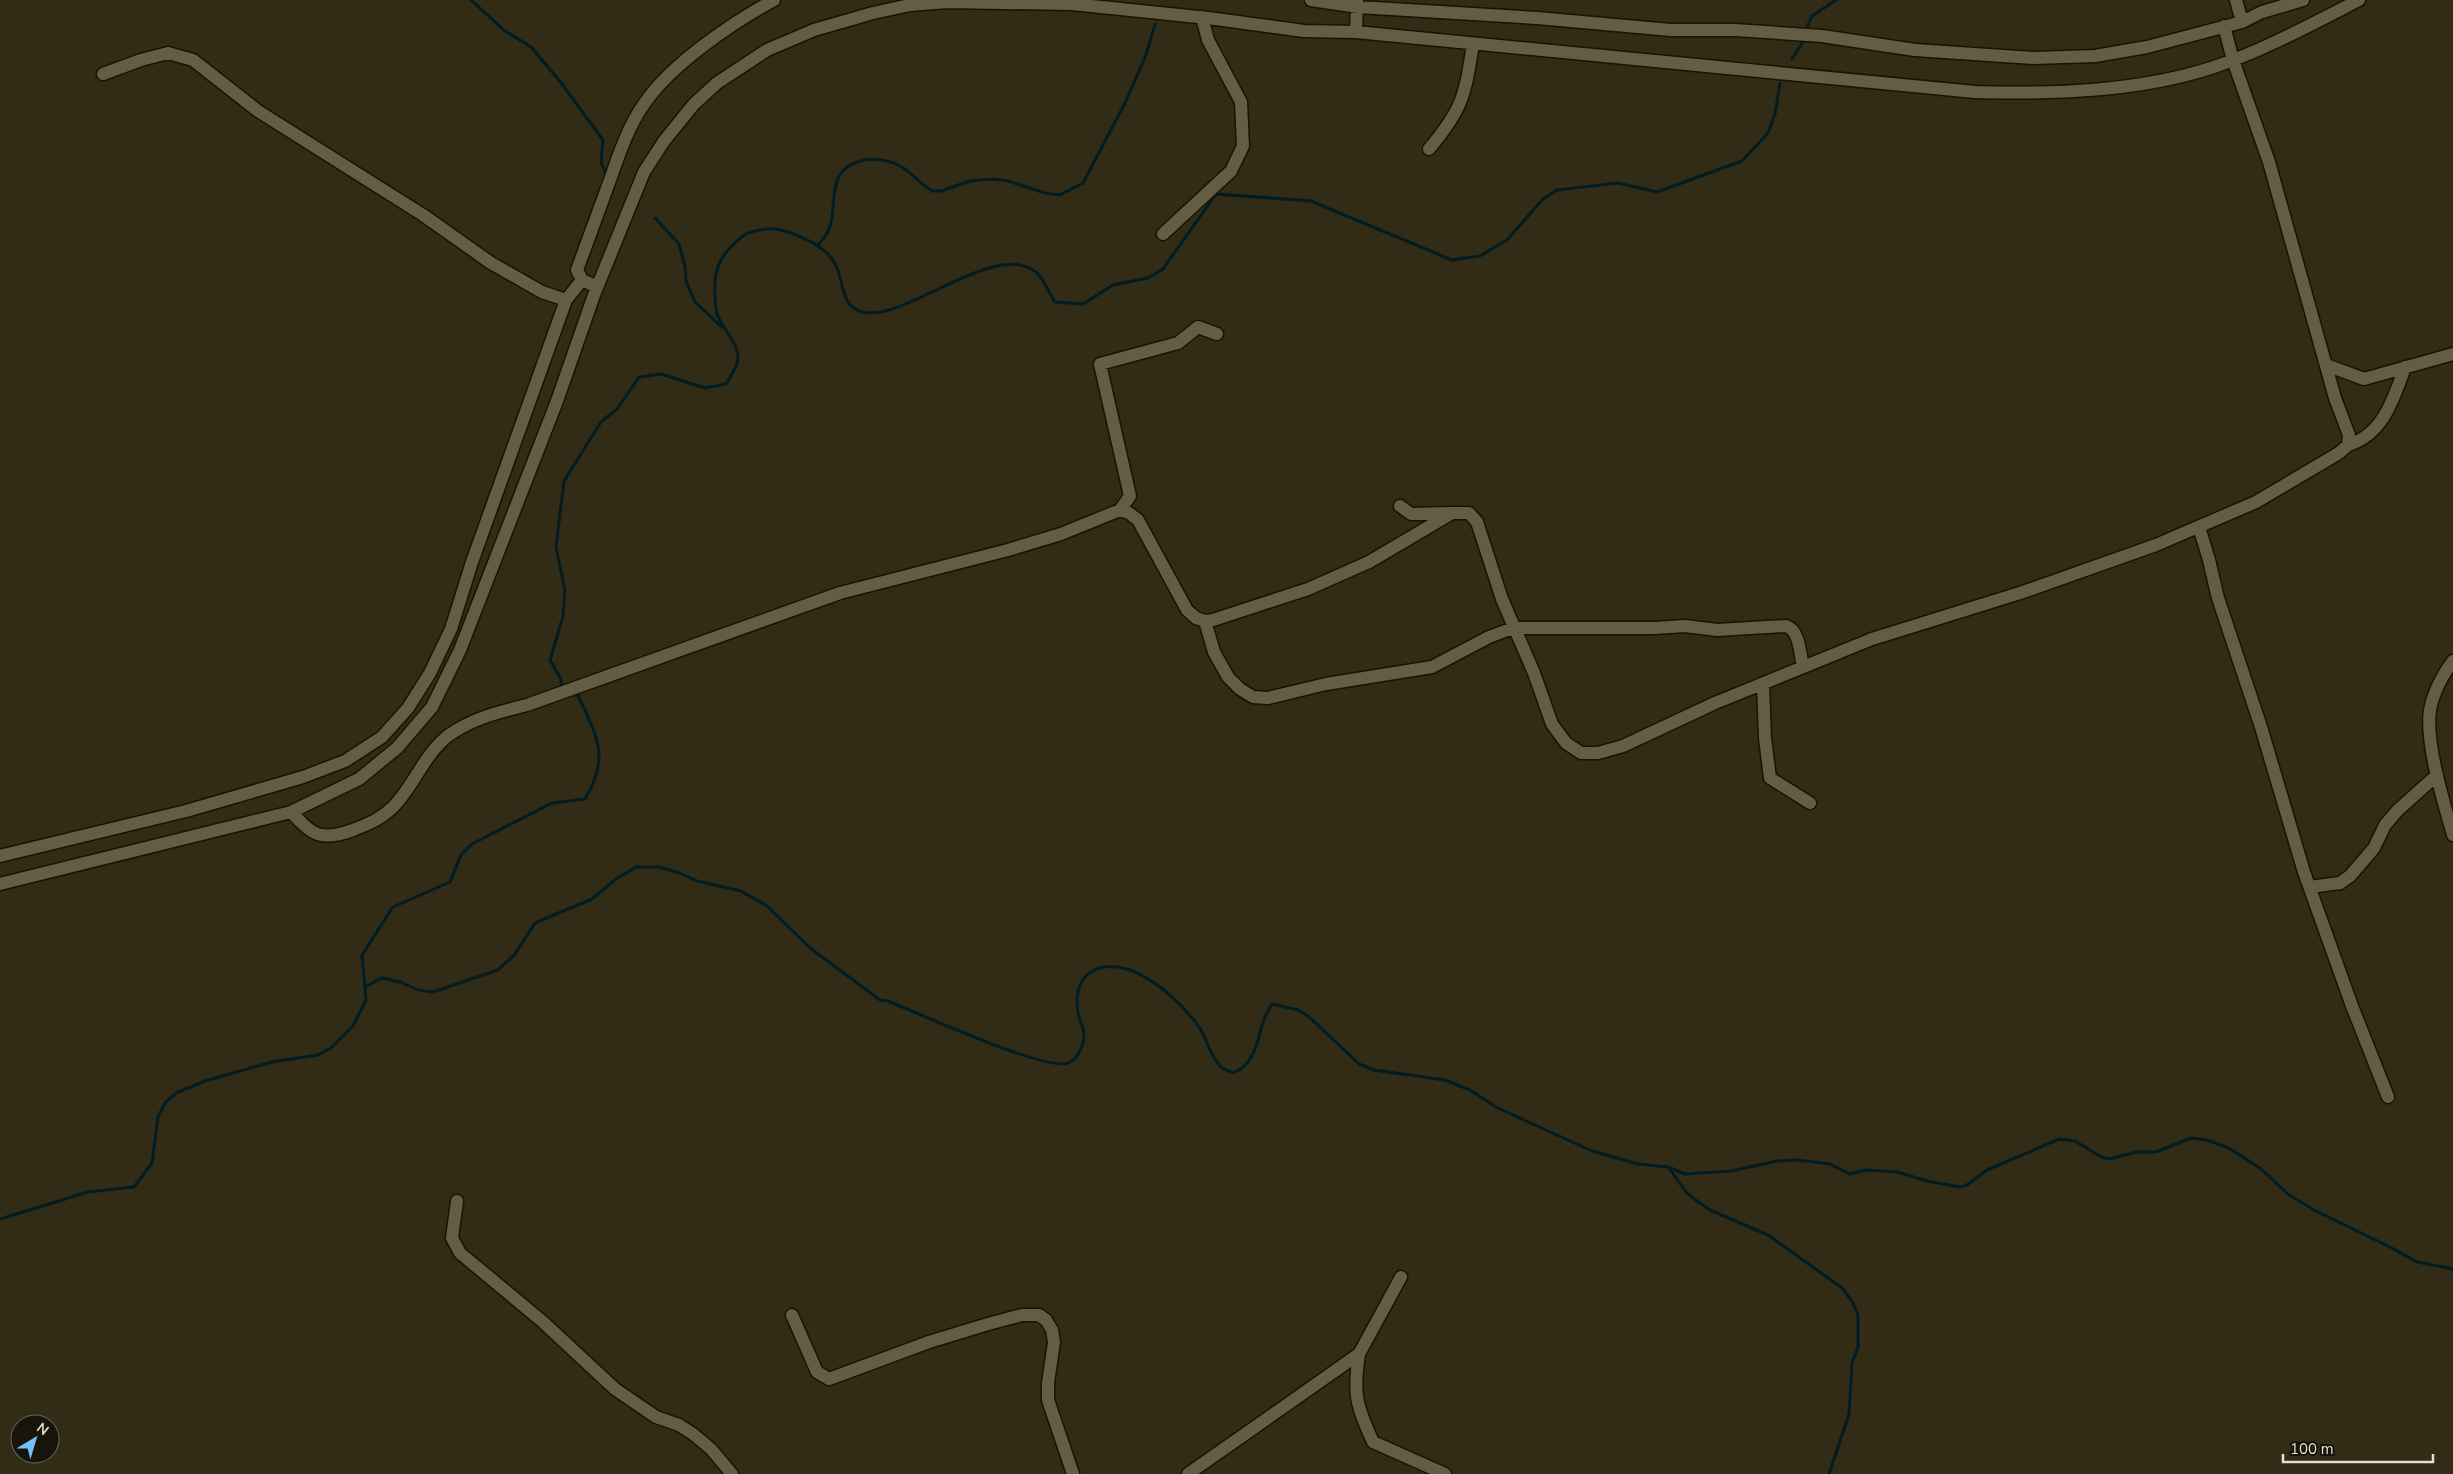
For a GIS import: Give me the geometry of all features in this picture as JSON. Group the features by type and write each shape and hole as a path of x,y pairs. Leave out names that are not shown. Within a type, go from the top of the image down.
{"street":[{"path":"597,287 582,280 577,270 624,140 644,103 657,87 687,60 739,22 774,0"},
{"path":"1312,0 1671,30 1735,30 1822,36 1915,50 2033,58 2075,58 2147,47 2242,22 2262,12 2303,0"},
{"path":"2236,0 2242,22"},
{"path":"0,884 291,812 359,779 397,748 432,707 464,641 557,401 597,287 644,172 664,141 700,98 718,83 767,50 814,30 910,5 998,2 1072,4 1202,17 1304,31 1356,32 1975,92 2025,94 2126,87 2212,68 2233,60 2359,0"},
{"path":"1356,32 1357,4"},
{"path":"1163,234 1231,170 1243,146 1241,102 1208,40 1202,17"},
{"path":"2224,26 2233,60 2269,162 2335,398 2349,435 2348,445"},
{"path":"1429,149 1457,114 1465,92 1473,44"},
{"path":"103,74 141,60 168,53 193,60 258,111 423,215 491,263 547,295 566,300"},
{"path":"0,856 186,811 303,777 345,761 382,737 408,708 426,680 451,629 472,562 566,300 582,280"},
{"path":"291,812 309,831 320,836 340,835 375,822 393,807 424,762 447,736 482,716 527,705 840,593 1008,550 1061,534 1120,510 1130,496 1100,364 1178,343 1198,328 1216,334"},
{"path":"2326,365 2364,379 2453,354"},
{"path":"1400,506 1410,514 1469,513 1477,522 1514,628 1534,673 1552,724 1566,743 1581,753 1598,753 1623,746 1715,703 1872,639 2092,570 2256,502 2348,445 2362,441 2390,410 2405,367"},
{"path":"1120,510 1138,520 1187,610 1196,618 1205,621 1227,616 1260,603 1308,589 1348,572 1369,562 1452,513"},
{"path":"2199,527 2210,560 2218,598 2261,727 2310,887 2352,1006 2388,1097"},
{"path":"1205,621 1214,652 1228,677 1240,689 1253,697 1268,698 1326,684 1432,667 1514,628 1654,628 1685,626 1717,630 1786,626 1792,629 1796,635 1803,667"},
{"path":"2453,661 2437,689 2430,710 2431,734 2437,775 2453,835"},
{"path":"1763,684 1765,738 1770,778 1810,803"},
{"path":"2310,887 2340,883 2350,876 2374,848 2385,825 2398,810 2437,775"},
{"path":"458,1201 452,1238 460,1253 543,1322 615,1389 656,1417 679,1425 693,1434 711,1449 732,1474"},
{"path":"1401,1276 1359,1354 1354,1384 1355,1396 1373,1442 1445,1474"},
{"path":"792,1315 817,1372 829,1379 930,1342 988,1324 1022,1314 1039,1315 1046,1320 1052,1330 1054,1342 1048,1383 1048,1400 1073,1474"},
{"path":"1188,1474 1359,1354"}],"waterway":[{"path":"471,0 505,31 531,47 559,80 603,140 601,163 608,176"},
{"path":"1807,27 1812,16 1836,0"},
{"path":"818,245 829,229 838,179 843,171 852,164 865,160 880,160 898,165 932,191 941,191 970,181 993,179 1008,181 1045,193 1060,195 1083,183 1125,103 1146,55 1155,24"},
{"path":"1792,59 1805,38"},
{"path":"561,685 561,679 550,660 563,616 565,590 556,547 564,481 601,422 617,409 639,377 661,374 705,388 726,384 736,367 738,357 736,347 716,312 715,278 724,256 746,234 759,230 776,229 791,233 817,245 834,262 848,301 860,311 870,313 888,310 980,271 1001,265 1021,265 1037,273 1055,302 1083,304 1113,285 1148,278 1163,269 1216,194 1311,201 1452,260 1480,256 1507,240 1543,199 1557,190 1618,183 1657,192 1742,161 1768,133 1775,114 1780,83"},
{"path":"655,218 679,244 685,266 686,281 695,302 723,328"},
{"path":"0,1219 88,1192 134,1187 152,1163 158,1117 165,1103 176,1093 205,1081 272,1062 318,1055 331,1048 353,1026 366,1000 362,955 393,907 450,882 461,855 472,844 552,803 585,799 593,784 597,770 598,746 578,695 572,695"},
{"path":"365,987 382,978 400,982 418,990 433,992 498,970 515,954 535,923 592,899 616,879 636,867 659,867 677,872 697,881 741,891 767,906 810,948 880,1000 888,1001 980,1040 1035,1059 1055,1063 1068,1063 1078,1055 1084,1038 1077,1000 1083,980 1097,969 1118,967 1130,970 1149,979 1175,1000 1191,1016 1200,1029 1217,1063 1224,1069 1234,1073 1247,1064 1251,1058 1264,1020 1272,1004 1298,1010 1308,1016 1359,1064 1374,1070 1445,1080 1470,1090 1496,1107 1592,1151 1638,1164 1668,1167 1685,1174 1731,1171 1777,1161 1797,1160 1830,1164 1850,1174 1866,1170 1897,1172 1927,1181 1960,1187 1967,1185 1987,1170 2059,1139 2075,1141 2101,1157 2109,1159 2137,1152 2156,1152 2191,1138 2207,1140 2229,1148 2261,1169 2289,1195 2316,1211 2417,1262 2453,1269"},
{"path":"1669,1168 1686,1192 1697,1201 1710,1210 1768,1235 1842,1288 1852,1301 1858,1315 1858,1347 1852,1363 1849,1414 1829,1474"}]}
